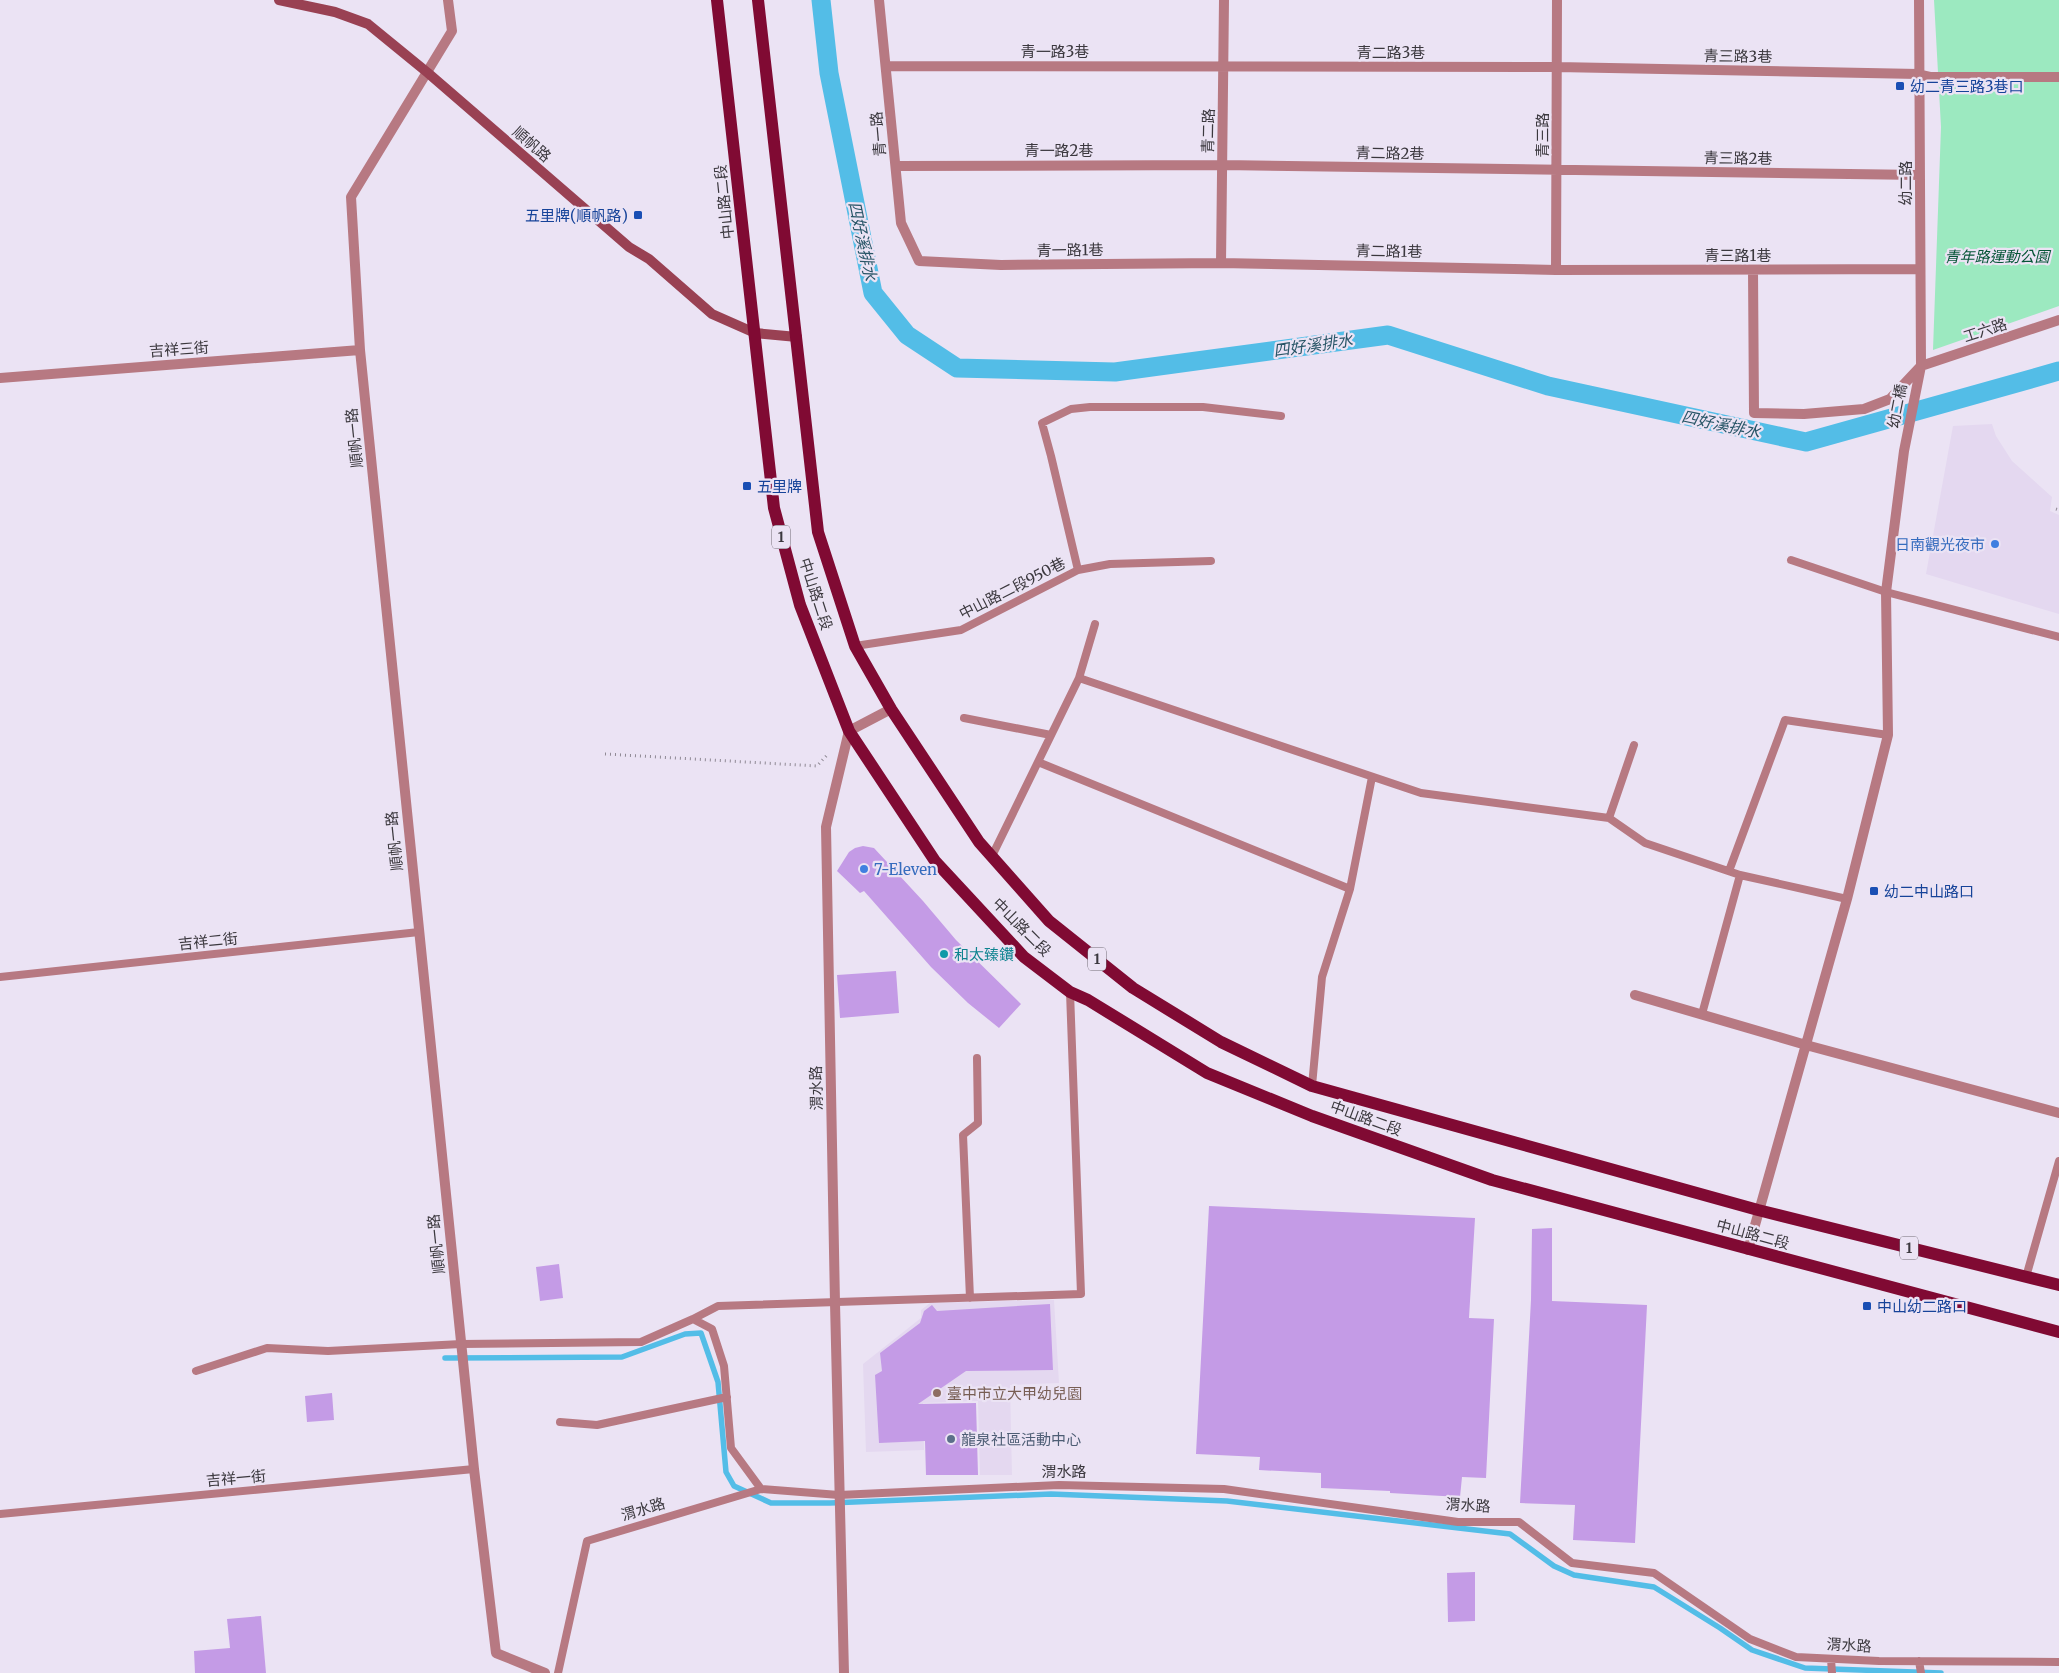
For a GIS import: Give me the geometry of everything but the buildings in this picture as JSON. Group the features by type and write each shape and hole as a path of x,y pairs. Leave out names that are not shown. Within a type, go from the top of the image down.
{"main road":[{"name":"中山路二段","path":"717,0 774,508 800,605 849,731 935,861 1024,957 1070,992 1088,1000 1207,1073 1312,1116 1492,1180 2059,1332"},
{"name":"中山路二段","path":"758,0 818,532 855,646 891,709 979,842 1049,921 1133,988 1221,1042 1312,1086 1758,1210 2059,1286"}],"street":[{"name":"順帆路","path":"279,0 335,12 368,24 428,73 629,247 649,259 712,314 755,333 796,337"},
{"name":"順帆一路","path":"448,0 452,31 352,197 360,350 474,1469 496,1653 545,1673"},
{"name":"青一路","path":"879,0 901,223 919,261"},
{"name":"青二路","path":"1221,263 1224,0"},
{"name":"青三路","path":"1556,270 1557,0"},
{"name":"幼二路","path":"1919,0 1920,366"},
{"name":"青一路3巷","path":"887,66 1224,67"},
{"name":"青二路3巷","path":"1224,67 1557,67"},
{"name":"青三路3巷","path":"1557,67 1918,74 1932,77 2059,77"},
{"name":"青一路2巷","path":"896,166 1223,165"},
{"name":"青二路2巷","path":"1223,165 1557,170"},
{"name":"青三路2巷","path":"1557,170 1920,175"},
{"name":"青一路1巷","path":"919,261 1001,265 1221,263"},
{"name":"青二路1巷","path":"1221,263 1556,270"},
{"name":"青三路1巷","path":"1556,270 1920,269"},
{"path":"1754,270 1754,413 1804,414 1864,409 1890,399 1920,366"},
{"name":"工六路","path":"1920,366 2059,320"},
{"name":"吉祥三街","path":"0,378 360,350"},
{"name":"幼二橋","path":"1748,1250 1847,899 1888,735 1886,592 1904,451 1920,366"},
{"path":"849,731 891,709"},
{"name":"渭水路","path":"844,1673 826,827 849,731"},
{"path":"1635,995 1806,1045 2059,1113"}],"lane":[{"path":"1078,570 1052,456 1042,423 1071,409 1090,407 1204,407 1281,416"},
{"path":"1791,560 1886,592 2059,637"},
{"name":"中山路二段950巷","path":"855,646 961,630 1078,570 1110,564 1211,561"},
{"path":"992,856 1079,678 1095,624"},
{"path":"1079,678 1422,794 1609,818 1645,843 1729,871 1847,899"},
{"path":"964,718 1052,735"},
{"path":"1729,871 1785,720 1888,735"},
{"path":"1609,818 1634,745"},
{"path":"1038,762 1350,889"},
{"path":"1312,1086 1322,977 1350,889 1372,777"},
{"path":"1702,1014 1740,874"},
{"name":"吉祥二街","path":"0,977 419,932"},
{"path":"196,1371 267,1348 328,1351 461,1344 641,1342 718,1306 1081,1294 1070,992"},
{"path":"970,1298 963,1135 978,1124 977,1058"},
{"path":"2026,1277 2059,1161"},
{"path":"693,1319 712,1329 724,1366 732,1448 761,1489"},
{"path":"560,1422 597,1425 727,1397"},
{"name":"吉祥一街","path":"0,1514 474,1469"},
{"name":"渭水路","path":"558,1673 587,1541 761,1489 839,1495 1060,1485 1224,1489 1458,1522 1519,1522 1572,1563 1654,1573 1750,1639 1796,1657 1920,1661 2059,1662"},
{"path":"1831,1659 1832,1673"},
{"path":"1920,1661 1921,1673"}],"path":[{"path":"605,754 817,766 830,752"}],"shaded area":[{"name":"日南觀光夜市","path":"1992,424 1996,436 2012,461 2052,497 2050,511 2059,515 2059,614 1926,574 1953,426"},
{"name":"臺中市立大甲幼兒園","path":"1054,1300 1059,1383 1010,1385 1012,1475 980,1475 978,1401 923,1403 924,1450 866,1452 863,1364 921,1318 921,1310 930,1303"}],"green space":[{"name":"青年路運動公園","path":"1934,0 2059,0 2059,306 1933,350 1941,127"}],"waterway":[{"name":"四好溪排水","path":"821,0 829,73 873,293 907,335 957,368 1115,372 1388,335 1548,386 1806,442 2059,371"},
{"path":"445,1358 622,1357 685,1334 701,1333 718,1382 726,1472 734,1486 771,1503 830,1503 1051,1494 1227,1501 1510,1534 1554,1566 1574,1575 1654,1587 1752,1650 1805,1668 1941,1673"}],"place":[{"name":"幼二青三路3巷口","path":"1900,86"},
{"name":"五里牌(順帆路)","path":"638,215"},
{"name":"五里牌","path":"747,486"},
{"name":"日南觀光夜市","path":"1995,544"},
{"name":"7-Eleven","path":"864,869"},
{"name":"幼二中山路口","path":"1874,891"},
{"name":"和太臻鑽","path":"944,954"},
{"name":"中山幼二路口","path":"1867,1306"},
{"name":"臺中市立大甲幼兒園","path":"937,1393"},
{"name":"龍泉社區活動中心","path":"951,1439"}]}
